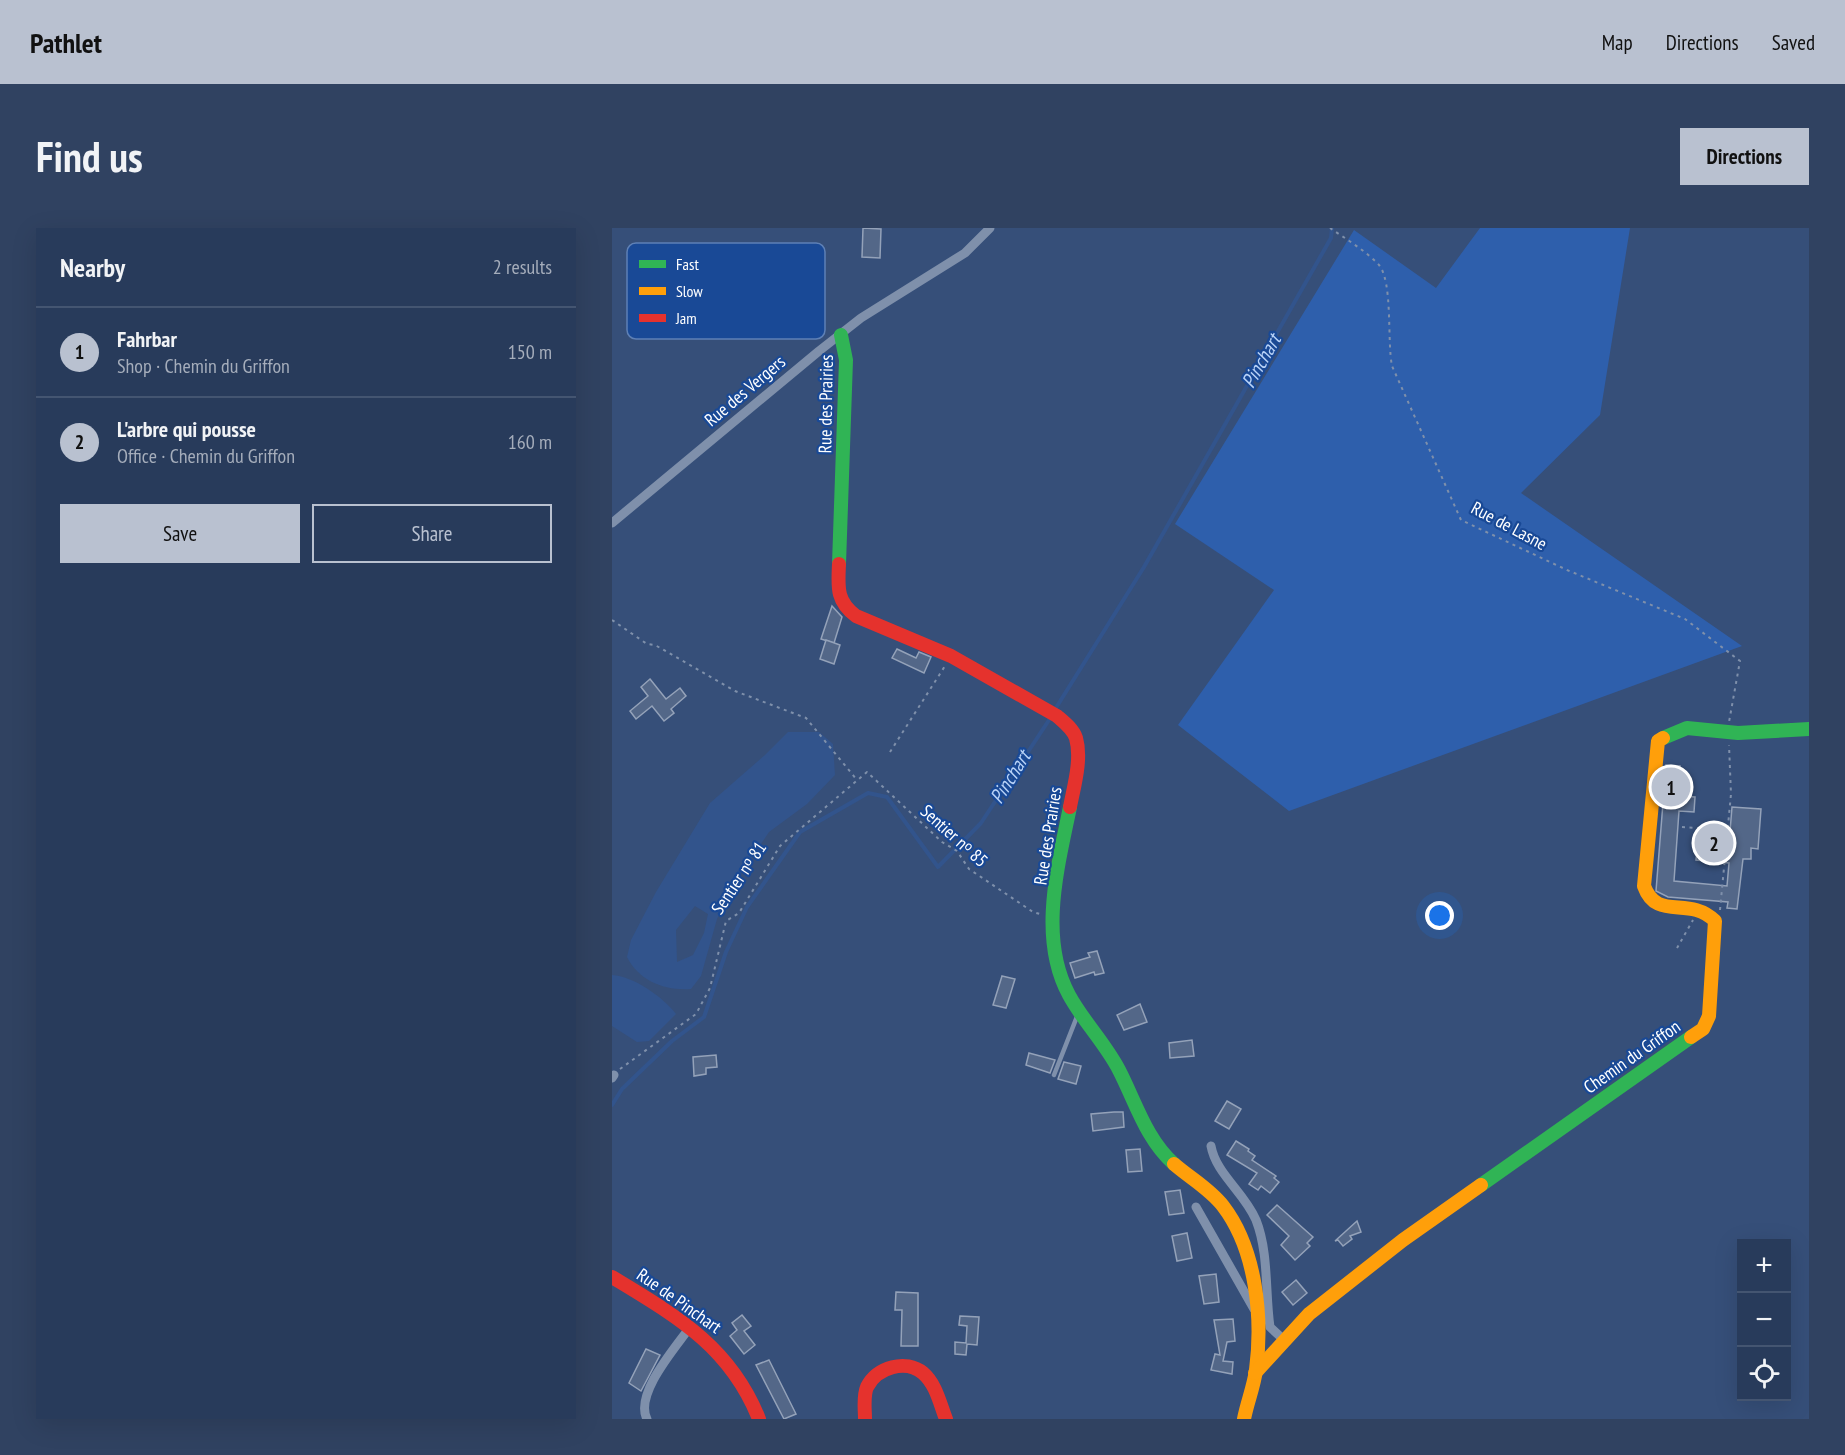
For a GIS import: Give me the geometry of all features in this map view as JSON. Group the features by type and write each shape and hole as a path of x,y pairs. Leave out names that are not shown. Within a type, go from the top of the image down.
{"street":[{"name":"Rue des Vergers","path":"612,524 671,472 861,318 965,253 990,228"},
{"name":"Rue des Prairies","path":"841,336 846,360 838,595 845,608 856,616 951,656 1052,712 1073,731 1078,753 1054,917 1057,966 1078,1012 1117,1064 1146,1128 1158,1147 1164,1156 1205,1187 1229,1215 1245,1251 1256,1312 1255,1373 1244,1419"},
{"path":"1715,921 1702,910 1655,905 1646,897 1644,886 1658,741 1670,731 1691,727 1728,732 1809,729"},
{"name":"Chemin du Griffon","path":"1255,1373 1309,1314 1403,1240 1703,1029 1709,1016 1715,921"},
{"path":"1211,1146 1213,1160 1242,1193 1257,1222 1262,1245 1270,1327 1284,1340"},
{"path":"1196,1207 1256,1312"},
{"name":"Rue de Pinchart","path":"612,1276 704,1336 731,1364 750,1396 759,1419"},
{"path":"646,1419 643,1411 649,1388 690,1327"},
{"path":"865,1419 867,1387 875,1376 897,1366 908,1366 923,1373 932,1385 946,1419"}],"lane":[{"path":"1054,1075 1078,1012"}],"path":[{"name":"Rue de Lasne","path":"1330,228 1380,267 1388,284 1388,345 1392,366 1461,520 1567,570 1685,619 1740,661 1728,732"},
{"path":"612,620 647,644 655,645 735,691 806,718 857,780"},
{"path":"890,752 951,656"},
{"path":"1715,921 1722,901 1729,830 1731,794 1728,732"},
{"name":"Sentier nᵒ 85","path":"857,780 867,772 909,813 957,852 969,869 986,883 1033,912 1054,917"},
{"name":"Sentier nᵒ 81","path":"613,1077 624,1065 645,1053 696,1014 710,988 726,921 739,913 780,846 857,780"},
{"path":"1682,827 1729,830"},
{"path":"1677,948 1690,927 1694,909"}],"shaded area":[{"path":"1480,228 1630,228 1600,415 1521,493 1742,646 1289,811 1178,725 1274,590 1175,524 1354,230 1436,288"},
{"path":"788,732 819,732 833,744 835,775 807,804 769,832 738,878 717,919 701,976 691,989 672,988 654,983 638,972 627,957 631,940 656,892 710,803","holes":["695,906 708,914 704,933 693,955 677,962 676,930"]},
{"path":"612,975 629,979 647,988 676,1014 649,1041 637,1042 612,1026"}],"building":[{"path":"863,228 881,229 880,258 862,257"},
{"path":"832,606 842,617 834,643 821,639"},
{"path":"826,640 840,645 834,664 820,659"},
{"path":"897,649 916,658 919,652 931,657 924,673 892,658"},
{"path":"650,679 666,699 680,688 686,696 671,709 674,713 664,721 652,706 636,719 630,711 648,696 641,687"},
{"path":"1666,765 1680,766 1680,796 1695,797 1694,812 1679,811 1674,881 1727,886 1729,863 1696,860 1698,842 1729,844 1732,807 1761,809 1758,849 1751,848 1751,859 1743,859 1737,909 1727,908 1728,902 1668,897 1656,891"},
{"path":"1097,951 1104,973 1095,975 1094,972 1075,978 1070,963 1090,957 1088,953"},
{"path":"1002,976 1015,979 1006,1008 993,1005"},
{"path":"1140,1004 1147,1022 1124,1030 1117,1015"},
{"path":"1192,1040 1194,1056 1170,1058 1169,1043"},
{"path":"1029,1053 1055,1060 1050,1073 1026,1065"},
{"path":"716,1055 717,1067 706,1068 706,1074 694,1076 693,1057"},
{"path":"1064,1062 1081,1066 1076,1084 1058,1079"},
{"path":"1227,1101 1241,1109 1229,1129 1215,1121"},
{"path":"1123,1112 1124,1127 1093,1131 1091,1114"},
{"path":"1236,1141 1255,1156 1252,1160 1276,1176 1274,1178 1279,1182 1270,1193 1261,1186 1258,1190 1249,1184 1257,1173 1227,1155"},
{"path":"1140,1149 1142,1171 1128,1172 1126,1150"},
{"path":"1180,1190 1184,1213 1169,1215 1165,1192"},
{"path":"1277,1205 1313,1237 1307,1243 1310,1246 1295,1260 1281,1245 1289,1236 1267,1215"},
{"path":"1357,1221 1361,1232 1350,1236 1352,1239 1343,1246 1338,1240 1335,1241"},
{"path":"1187,1233 1192,1258 1177,1261 1172,1236"},
{"path":"1216,1274 1219,1302 1204,1304 1199,1276"},
{"path":"1296,1280 1307,1293 1293,1305 1282,1292"},
{"path":"896,1292 918,1293 918,1346 901,1346 902,1310 895,1310"},
{"path":"742,1315 751,1326 744,1331 755,1345 744,1354 730,1336 737,1330 732,1323"},
{"path":"960,1316 979,1317 977,1345 967,1344 966,1355 955,1354 955,1342 966,1343 967,1326 959,1325"},
{"path":"1233,1319 1235,1341 1227,1342 1223,1361 1233,1362 1232,1374 1211,1370 1215,1354 1220,1355 1214,1320"},
{"path":"646,1349 660,1355 641,1391 629,1383"},
{"path":"769,1360 796,1414 784,1419 756,1365"}],"waterway":[{"name":"Pinchart","path":"1054,711 1144,567 1331,238 1332,228"},
{"name":"Pinchart","path":"612,1105 622,1089 672,1041 704,1017 726,952 747,907 800,832 868,793 887,797 938,867 981,823 1051,717"}],"traffic: fast":[{"path":"839,564 846,360 841,335"},
{"path":"1663,738 1687,728 1738,733 1809,729"},
{"path":"1070,807 1053,902 1054,950 1060,973 1075,1005 1119,1070 1149,1132 1174,1164"},
{"path":"1481,1185 1691,1037"}],"traffic: slow":[{"path":"1663,738 1658,741 1644,886 1650,897 1657,903 1695,910 1715,921 1709,1016 1703,1029 1691,1037"},
{"path":"1174,1164 1206,1189 1223,1206 1234,1223 1250,1263 1257,1306 1258,1350 1255,1376 1244,1419"},
{"path":"1255,1373 1309,1314 1403,1240 1481,1185"}],"traffic: jam":[{"path":"839,564 840,593 845,605 856,616 951,656 1057,716 1068,726 1078,746 1077,772 1070,807"},
{"path":"612,1277 658,1305 699,1335 717,1352 747,1394 759,1419"},
{"path":"865,1419 864,1403 867,1387 878,1374 900,1366 908,1366 923,1373 937,1394 946,1419"}],"place":[{"name":"Fahrbar","path":"1671,787"},
{"name":"L'arbre qui pousse","path":"1714,843"}]}
